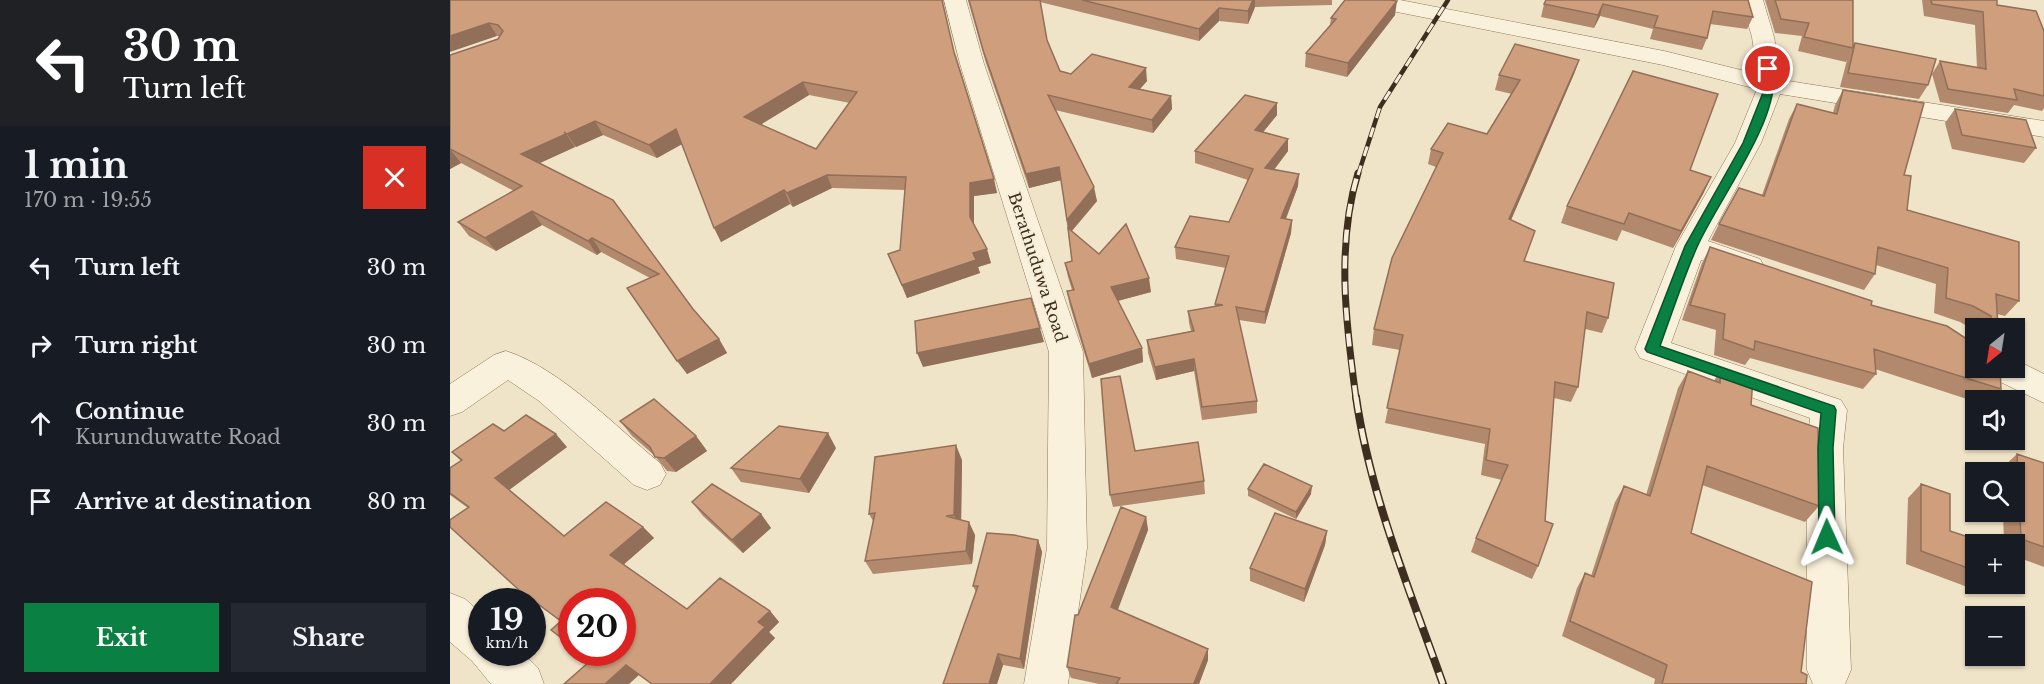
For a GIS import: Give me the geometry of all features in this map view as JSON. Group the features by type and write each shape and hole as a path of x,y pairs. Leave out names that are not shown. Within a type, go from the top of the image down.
{"street":[{"name":"Berathuduwa Road","path":"955,0 972,64 1066,352 1067,548 1046,684"},
{"path":"1367,0 1653,56 1771,85 2044,129"},
{"path":"1752,0 1763,37 1771,85 1748,143 1691,246 1652,349 1829,410 1826,448 1829,670"},
{"path":"1691,246 1777,276"},
{"path":"450,402 506,364 525,373 551,392 647,474"},
{"path":"2021,378 2044,390"},
{"path":"450,613 468,630"},
{"path":"504,666 522,684"}],"building":[{"path":"450,0 942,0 954,52 994,179 970,183 970,217 987,249 973,253 976,260 902,285 888,254 900,250 906,177 827,175 787,193 784,190 714,228 676,129 649,145 595,121 567,134 564,132 566,134 521,154 613,200 693,309 719,339 677,361 627,288 659,274 592,238 588,241 532,211 485,238 458,222 522,186 450,149 450,55 498,39 503,31 498,25 489,23 450,36","holes":["803,82 857,92 816,149 744,117"]},
{"path":"969,0 1040,0 1047,40 1060,71 1071,74 1092,54 1146,68 1129,87 1171,96 1152,120 1048,95 1094,187 1067,220 1059,167 1026,174 983,50"},
{"path":"1082,0 1253,0 1248,11 1219,8 1199,29"},
{"path":"1345,0 1397,1 1348,63 1306,53 1336,19 1331,18"},
{"path":"1546,0 1748,0 1753,17 1713,11 1707,38 1654,27 1658,16 1603,4 1598,15 1544,4"},
{"path":"1775,0 1853,0 1853,48 1804,37 1809,23 1781,19"},
{"path":"1931,0 1997,0 1997,5 2036,11 2044,31 2044,96 2014,89 2017,100 1948,89 1940,61 1986,69 1983,12 1932,4"},
{"path":"1855,43 1936,59 1928,85 1848,73"},
{"path":"1515,44 1579,60 1509,219 1535,231 1524,261 1614,283 1608,318 1587,312 1578,387 1555,382 1545,521 1553,524 1538,566 1476,538 1508,465 1486,460 1490,429 1387,408 1403,335 1374,329 1392,258 1443,153 1431,149 1448,123 1487,134 1520,80 1499,75"},
{"path":"1633,71 1718,94 1690,170 1711,177 1681,231 1629,213 1624,224 1567,206"},
{"path":"1843,90 1924,103 1904,175 1911,176 1907,210 2019,242 2019,301 1996,294 1997,318 1991,318 1973,306 1946,298 1948,268 1878,247 1875,274 1719,224 1739,188 1764,196 1797,104 1837,114"},
{"path":"1245,95 1277,103 1255,130 1288,139 1265,168 1299,174 1281,218 1292,220 1265,312 1236,307 1257,401 1202,407 1194,359 1155,367 1147,340 1194,331 1188,311 1223,305 1215,304 1229,256 1175,247 1190,216 1229,222 1253,169 1195,151"},
{"path":"1955,109 2026,120 2036,148 1962,135"},
{"path":"1126,224 1149,278 1111,287 1142,348 1089,364 1067,291 1074,290 1065,263 1072,261 1068,228 1099,254"},
{"path":"1710,247 1872,301 1871,305 1947,326 1965,338 1965,378 1874,349 1876,374 1755,341 1754,350 1723,339 1725,314 1690,305"},
{"path":"1031,298 1040,328 917,353 915,321"},
{"path":"1721,368 1753,379 1751,405 1818,428 1819,506 1707,466 1691,533 1812,582 1801,672 1807,675 1806,684 1662,684 1667,665 1570,621 1585,573 1594,577 1624,486 1650,496 1688,371 1720,383"},
{"path":"1120,376 1135,451 1198,442 1204,481 1110,495 1101,379"},
{"path":"1966,378 2000,378 2001,389"},
{"path":"654,399 696,436 664,458 655,457 650,447 620,421"},
{"path":"526,415 556,434 495,478 564,536 606,502 643,527 610,555 687,609 720,578 770,611 758,622 765,627 710,684 652,684 627,666 636,666 636,588 558,588 558,619 546,610 546,588 517,588 450,527 450,520 469,507 450,493 450,468 462,460 452,452 493,424 504,431"},
{"path":"779,426 828,433 800,479 731,468"},
{"path":"956,445 954,515 946,516 969,522 966,551 865,561 875,513 869,514 875,457"},
{"path":"2017,454 2044,463 2044,547 2025,540 2025,534 2021,534 2020,522 2025,522 2025,462 2017,462"},
{"path":"1264,464 1312,486 1296,512 1248,489"},
{"path":"712,484 761,514 732,540 692,502"},
{"path":"1921,484 1950,494 1950,531 1965,536 1965,567 1921,551"},
{"path":"1121,507 1146,517 1111,607 1208,649 1195,684 1116,684 1120,678 1067,667 1075,615 1078,615"},
{"path":"1275,513 1327,531 1305,589 1250,568"},
{"path":"987,533 1038,540 1020,659 998,654 989,684 943,684 978,586 973,586"},
{"path":"558,624 558,635 551,630"},
{"path":"584,666 625,666 605,684 564,684"}],"railway":[{"path":"1358,175 1380,107 1448,0"},
{"path":"1356,398 1346,314 1345,257 1351,200 1358,173"},
{"path":"1356,397 1362,434 1381,506 1443,684"}],"route":[{"path":"1768,69 1771,85 1748,143 1691,246 1652,349 1829,410 1826,448 1827,537"}]}
